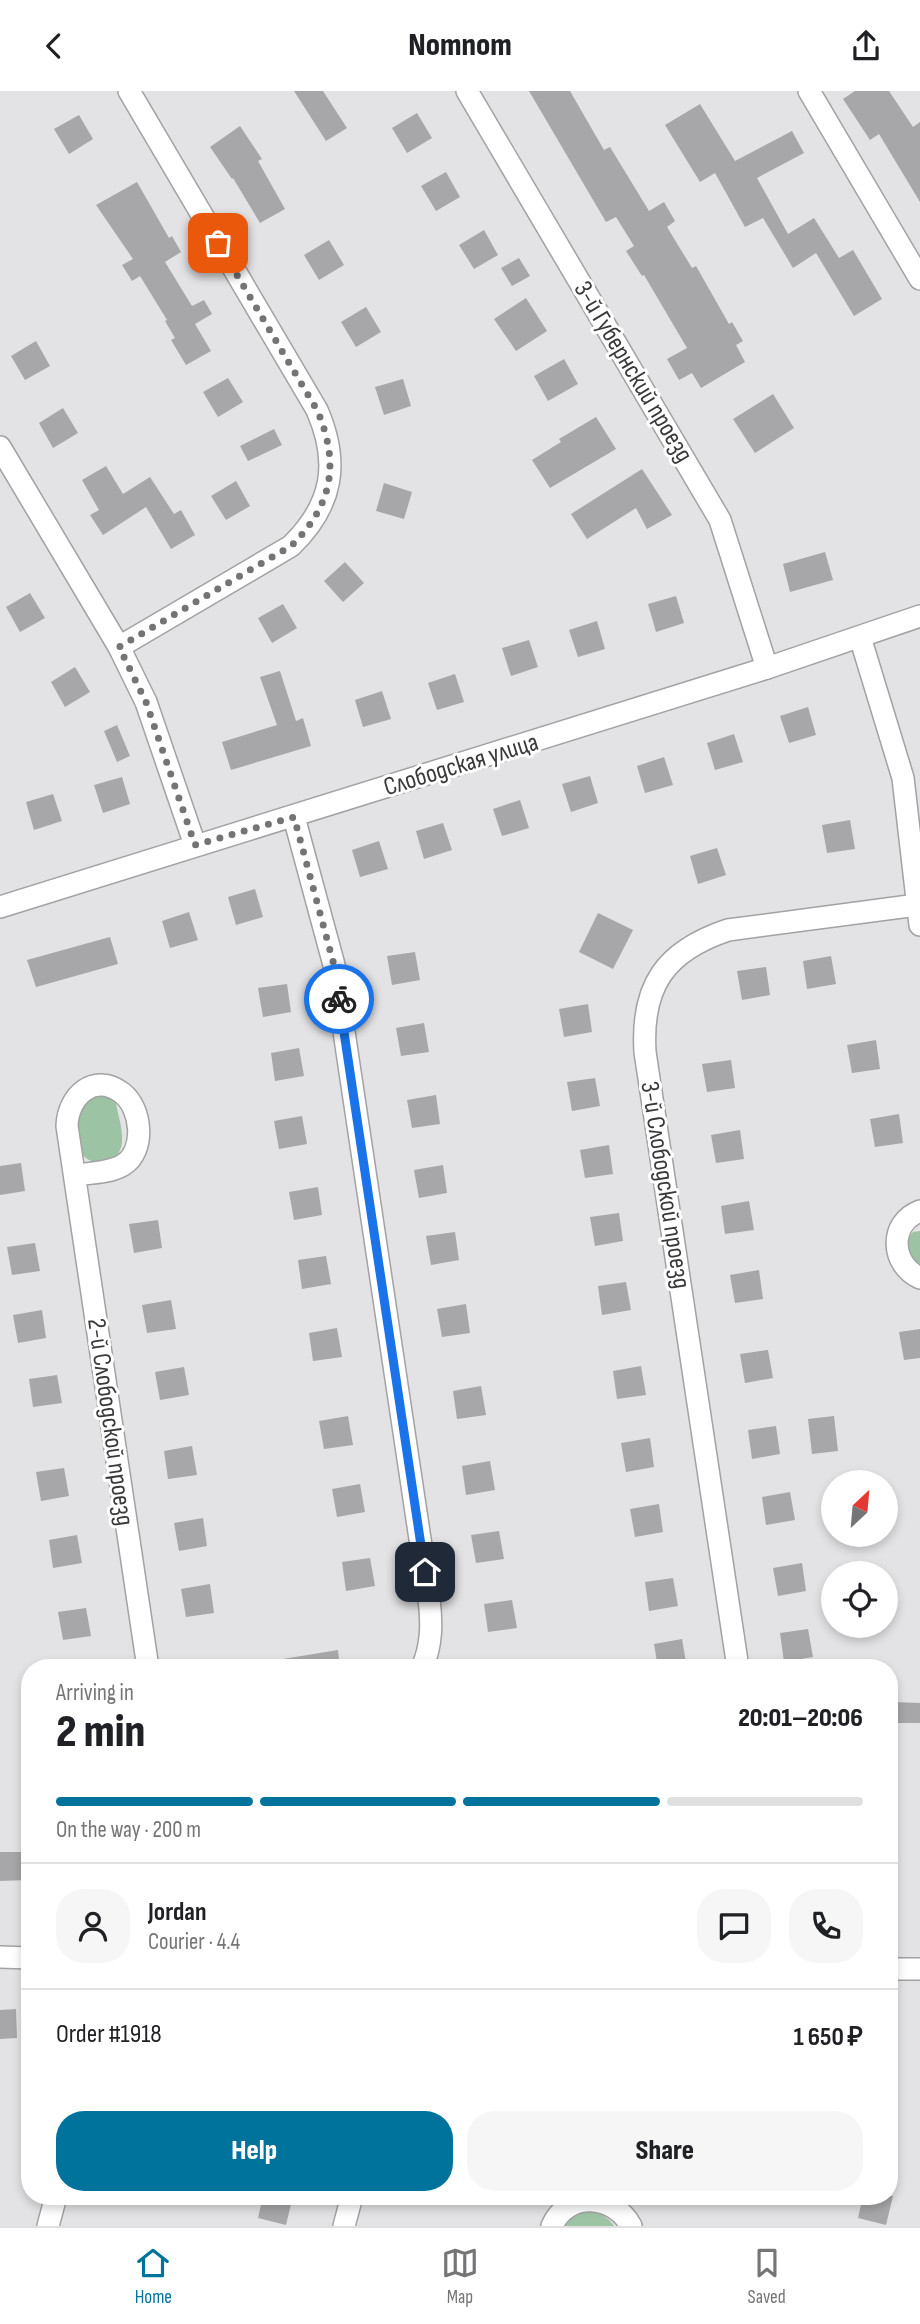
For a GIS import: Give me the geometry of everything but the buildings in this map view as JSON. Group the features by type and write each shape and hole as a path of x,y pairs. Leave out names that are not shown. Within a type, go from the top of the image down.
{"street":[{"path":"119,647 291,546 307,531 318,513 331,472 328,440 317,410 129,91"},
{"name":"3-й Губернский проезд","path":"467,91 720,520 767,668"},
{"path":"809,91 920,279"},
{"path":"0,447 119,647 146,702 195,845"},
{"name":"Слободская улица","path":"0,907 767,668 920,616"},
{"name":"3-й Слободской проезд","path":"737,1659 645,1052 644,1025 649,998 661,974 679,954 702,939 728,930 918,915 903,778 860,637"},
{"path":"294,817 334,965 427,1585 431,1619 430,1640 425,1659"},
{"name":"2-й Слободской проезд","path":"75,1175 147,1659"},
{"path":"920,1211 903,1223 897,1235 902,1264 920,1278"},
{"path":"0,1957 21,1958"},
{"path":"898,1969 920,1969"},
{"path":"48,2226 54,2205"},
{"path":"344,2226 350,2205"},
{"path":"552,2226 562,2211 571,2205"},
{"path":"609,2205 619,2211 631,2226"}],"green space":[{"path":"95,1092 116,1103 122,1132 121,1149 117,1155 104,1162 90,1161 84,1157 80,1150 74,1118"},
{"path":"920,1231 920,1272 909,1266 906,1241 913,1232"},
{"path":"581,2212 600,2214 614,2226 561,2226 571,2216"}],"way so far":[{"path":"218,243 326,429 331,472 326,493 307,531 291,546 119,647 146,702 195,845 294,817 334,965 339,999"}],"route":[{"path":"339,999 425,1572"}]}
